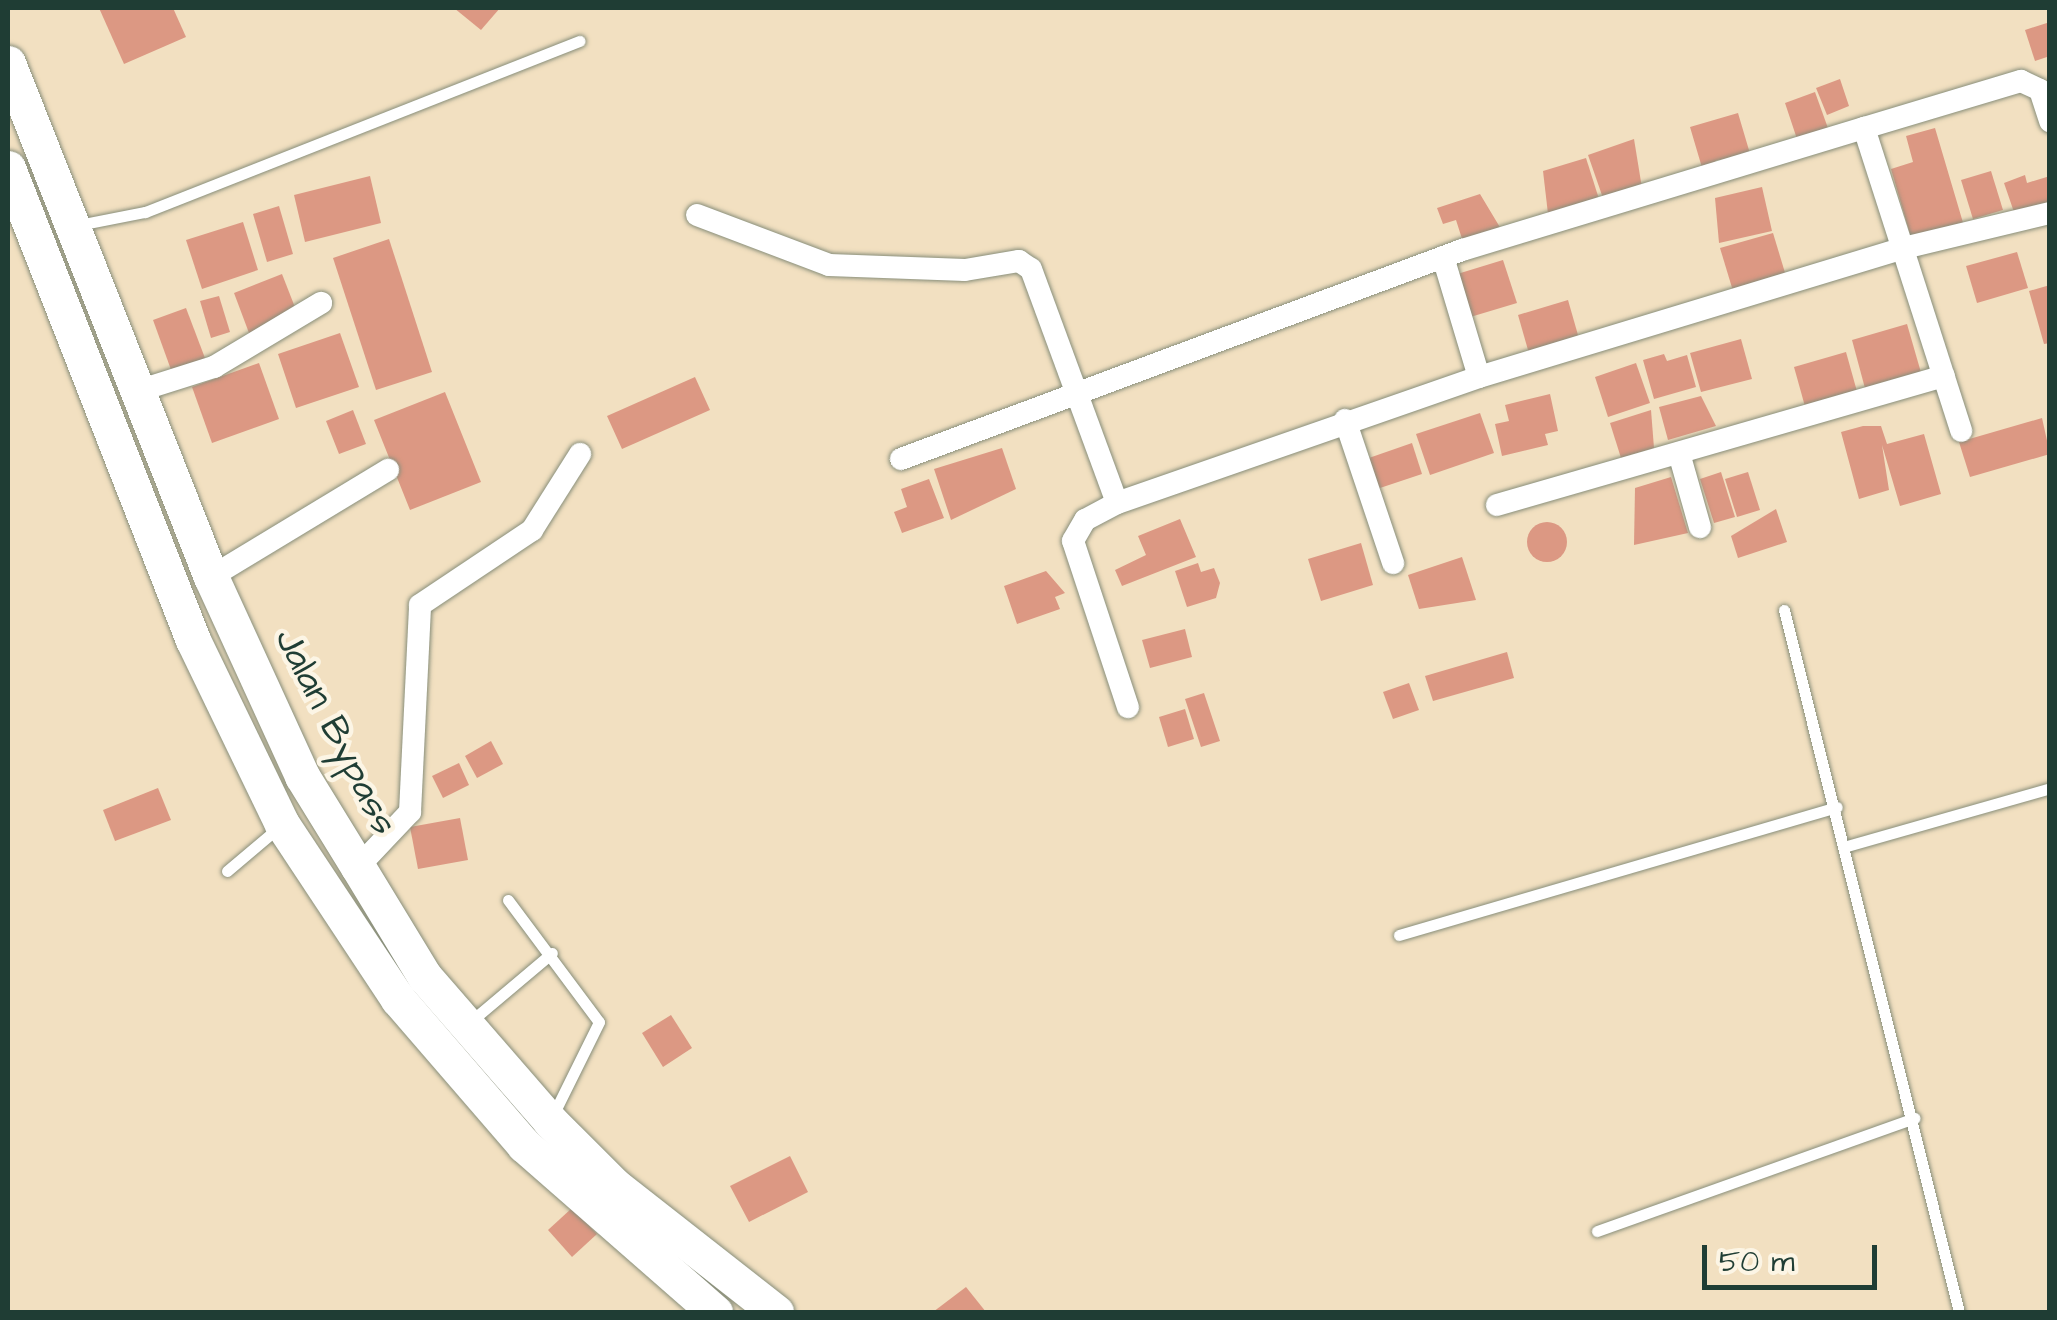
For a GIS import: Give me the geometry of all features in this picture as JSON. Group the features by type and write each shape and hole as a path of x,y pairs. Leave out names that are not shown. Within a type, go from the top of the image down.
{"highway":[{"name":"Jalan Bypass","path":"8,63 141,390 211,577 302,776 358,868 466,1025 550,1121 614,1185 776,1312"},
{"path":"8,173 193,640 282,824 398,998 524,1144 715,1312"}],"street":[{"path":"901,459 1078,388 1443,257 2021,80 2040,90 2050,121"},
{"path":"1864,128 1962,431"},
{"path":"1128,707 1073,541 1085,520 1117,504 1345,420 1479,377 1904,248 2050,213"},
{"path":"697,216 828,265 965,270 1019,261 1040,282 1117,504"},
{"path":"1443,257 1479,377"},
{"path":"141,390 214,367 322,303"},
{"path":"1497,505 1944,376"},
{"path":"1345,420 1394,563"},
{"path":"1679,453 1700,527"},
{"path":"358,868 410,812 420,605 532,530 580,454"},
{"path":"211,577 388,470"}],"lane":[{"path":"74,226 145,212 580,41"},
{"path":"1784,610 1847,846 1960,1312"},
{"path":"1847,846 2050,788"},
{"path":"1398,935 1837,807"},
{"path":"228,871 282,824"},
{"path":"508,900 552,953 599,1022 550,1121"},
{"path":"466,1025 552,953"},
{"path":"1597,1232 1915,1118"}],"building":[{"path":"99,8 173,8 186,37 124,64"},
{"path":"454,8 500,8 481,30"},
{"path":"2050,22 2050,56 2035,61 2025,30"},
{"path":"1840,79 1849,106 1827,115 1816,88"},
{"path":"1815,92 1829,131 1798,142 1785,103"},
{"path":"1738,113 1751,157 1717,160 1703,171 1690,127"},
{"path":"1935,128 1964,226 1912,241 1891,169 1913,162 1906,136"},
{"path":"1634,139 1642,188 1604,201 1588,155"},
{"path":"1586,158 1599,199 1548,214 1543,171"},
{"path":"1991,171 2003,210 1973,219 1961,180"},
{"path":"2025,175 2027,183 2050,176 2050,204 2015,215 2004,183"},
{"path":"370,176 381,223 305,242 294,195"},
{"path":"1762,187 1772,231 1719,243 1715,198"},
{"path":"1480,194 1501,229 1463,242 1456,220 1443,224 1437,208"},
{"path":"279,206 293,254 267,262 253,214"},
{"path":"243,222 258,270 202,289 186,240"},
{"path":"1773,233 1786,276 1733,291 1720,248"},
{"path":"389,239 432,372 376,390 333,258"},
{"path":"2017,252 2028,288 1977,303 1966,266"},
{"path":"1503,260 1517,303 1467,318 1454,275"},
{"path":"282,274 298,315 249,333 234,293"},
{"path":"2050,285 2050,343 2044,344 2029,291"},
{"path":"219,296 230,332 211,338 200,301"},
{"path":"1568,300 1580,342 1530,357 1518,315"},
{"path":"186,308 208,366 174,378 153,320"},
{"path":"1907,324 1922,376 1866,392 1852,340"},
{"path":"340,333 359,387 296,408 278,354"},
{"path":"1741,339 1752,379 1701,392 1690,353"},
{"path":"1846,352 1858,395 1806,410 1794,367"},
{"path":"1664,354 1667,361 1687,355 1696,387 1654,399 1643,360"},
{"path":"259,363 279,419 212,443 192,387"},
{"path":"1636,363 1650,403 1608,417 1595,377"},
{"path":"695,377 710,410 622,449 607,416"},
{"path":"445,392 481,482 410,510 374,420"},
{"path":"1550,394 1558,431 1545,434 1548,445 1502,456 1495,424 1509,421 1505,405"},
{"path":"1701,396 1716,426 1668,440 1659,407"},
{"path":"353,410 366,444 339,454 326,421"},
{"path":"1651,410 1654,448 1621,458 1610,423"},
{"path":"1480,413 1494,453 1430,475 1416,434"},
{"path":"2042,418 2050,454 1970,477 1959,442"},
{"path":"1881,426 1887,444 1924,434 1941,494 1900,506 1882,445 1889,490 1859,499 1841,432"},
{"path":"1412,443 1422,474 1377,489 1366,459"},
{"path":"1002,448 1016,489 951,520 934,469"},
{"path":"1721,472 1735,517 1714,523 1700,479"},
{"path":"1748,472 1760,510 1737,517 1725,479"},
{"path":"1671,477 1688,533 1634,545 1635,488"},
{"path":"929,479 944,518 902,533 894,512 907,507 901,489"},
{"path":"1776,509 1787,542 1738,558 1731,536"},
{"path":"1180,519 1196,557 1122,586 1115,570 1146,555 1138,536"},
{"path":"1547,522 1561,528 1567,542 1561,556 1547,562 1533,556 1527,542 1533,528"},
{"path":"1361,543 1373,585 1321,601 1308,559"},
{"path":"1462,557 1476,600 1419,609 1408,575"},
{"path":"1198,563 1201,572 1214,568 1220,583 1216,598 1187,607 1175,571"},
{"path":"1046,571 1065,593 1055,597 1060,609 1017,624 1004,586"},
{"path":"1185,629 1192,657 1150,668 1142,640"},
{"path":"1507,652 1514,678 1433,701 1425,676"},
{"path":"1409,683 1419,710 1393,719 1383,692"},
{"path":"1204,693 1220,741 1201,747 1185,699"},
{"path":"1185,709 1194,739 1168,747 1159,717"},
{"path":"491,741 503,764 477,778 465,756"},
{"path":"459,763 469,785 443,798 432,776"},
{"path":"158,788 171,820 115,841 103,810"},
{"path":"460,818 468,860 418,869 410,827"},
{"path":"671,1015 692,1048 663,1067 642,1033"},
{"path":"790,1156 808,1192 749,1222 730,1186"},
{"path":"572,1208 597,1234 572,1257 548,1230"},
{"path":"966,1287 986,1312 933,1312"}]}
